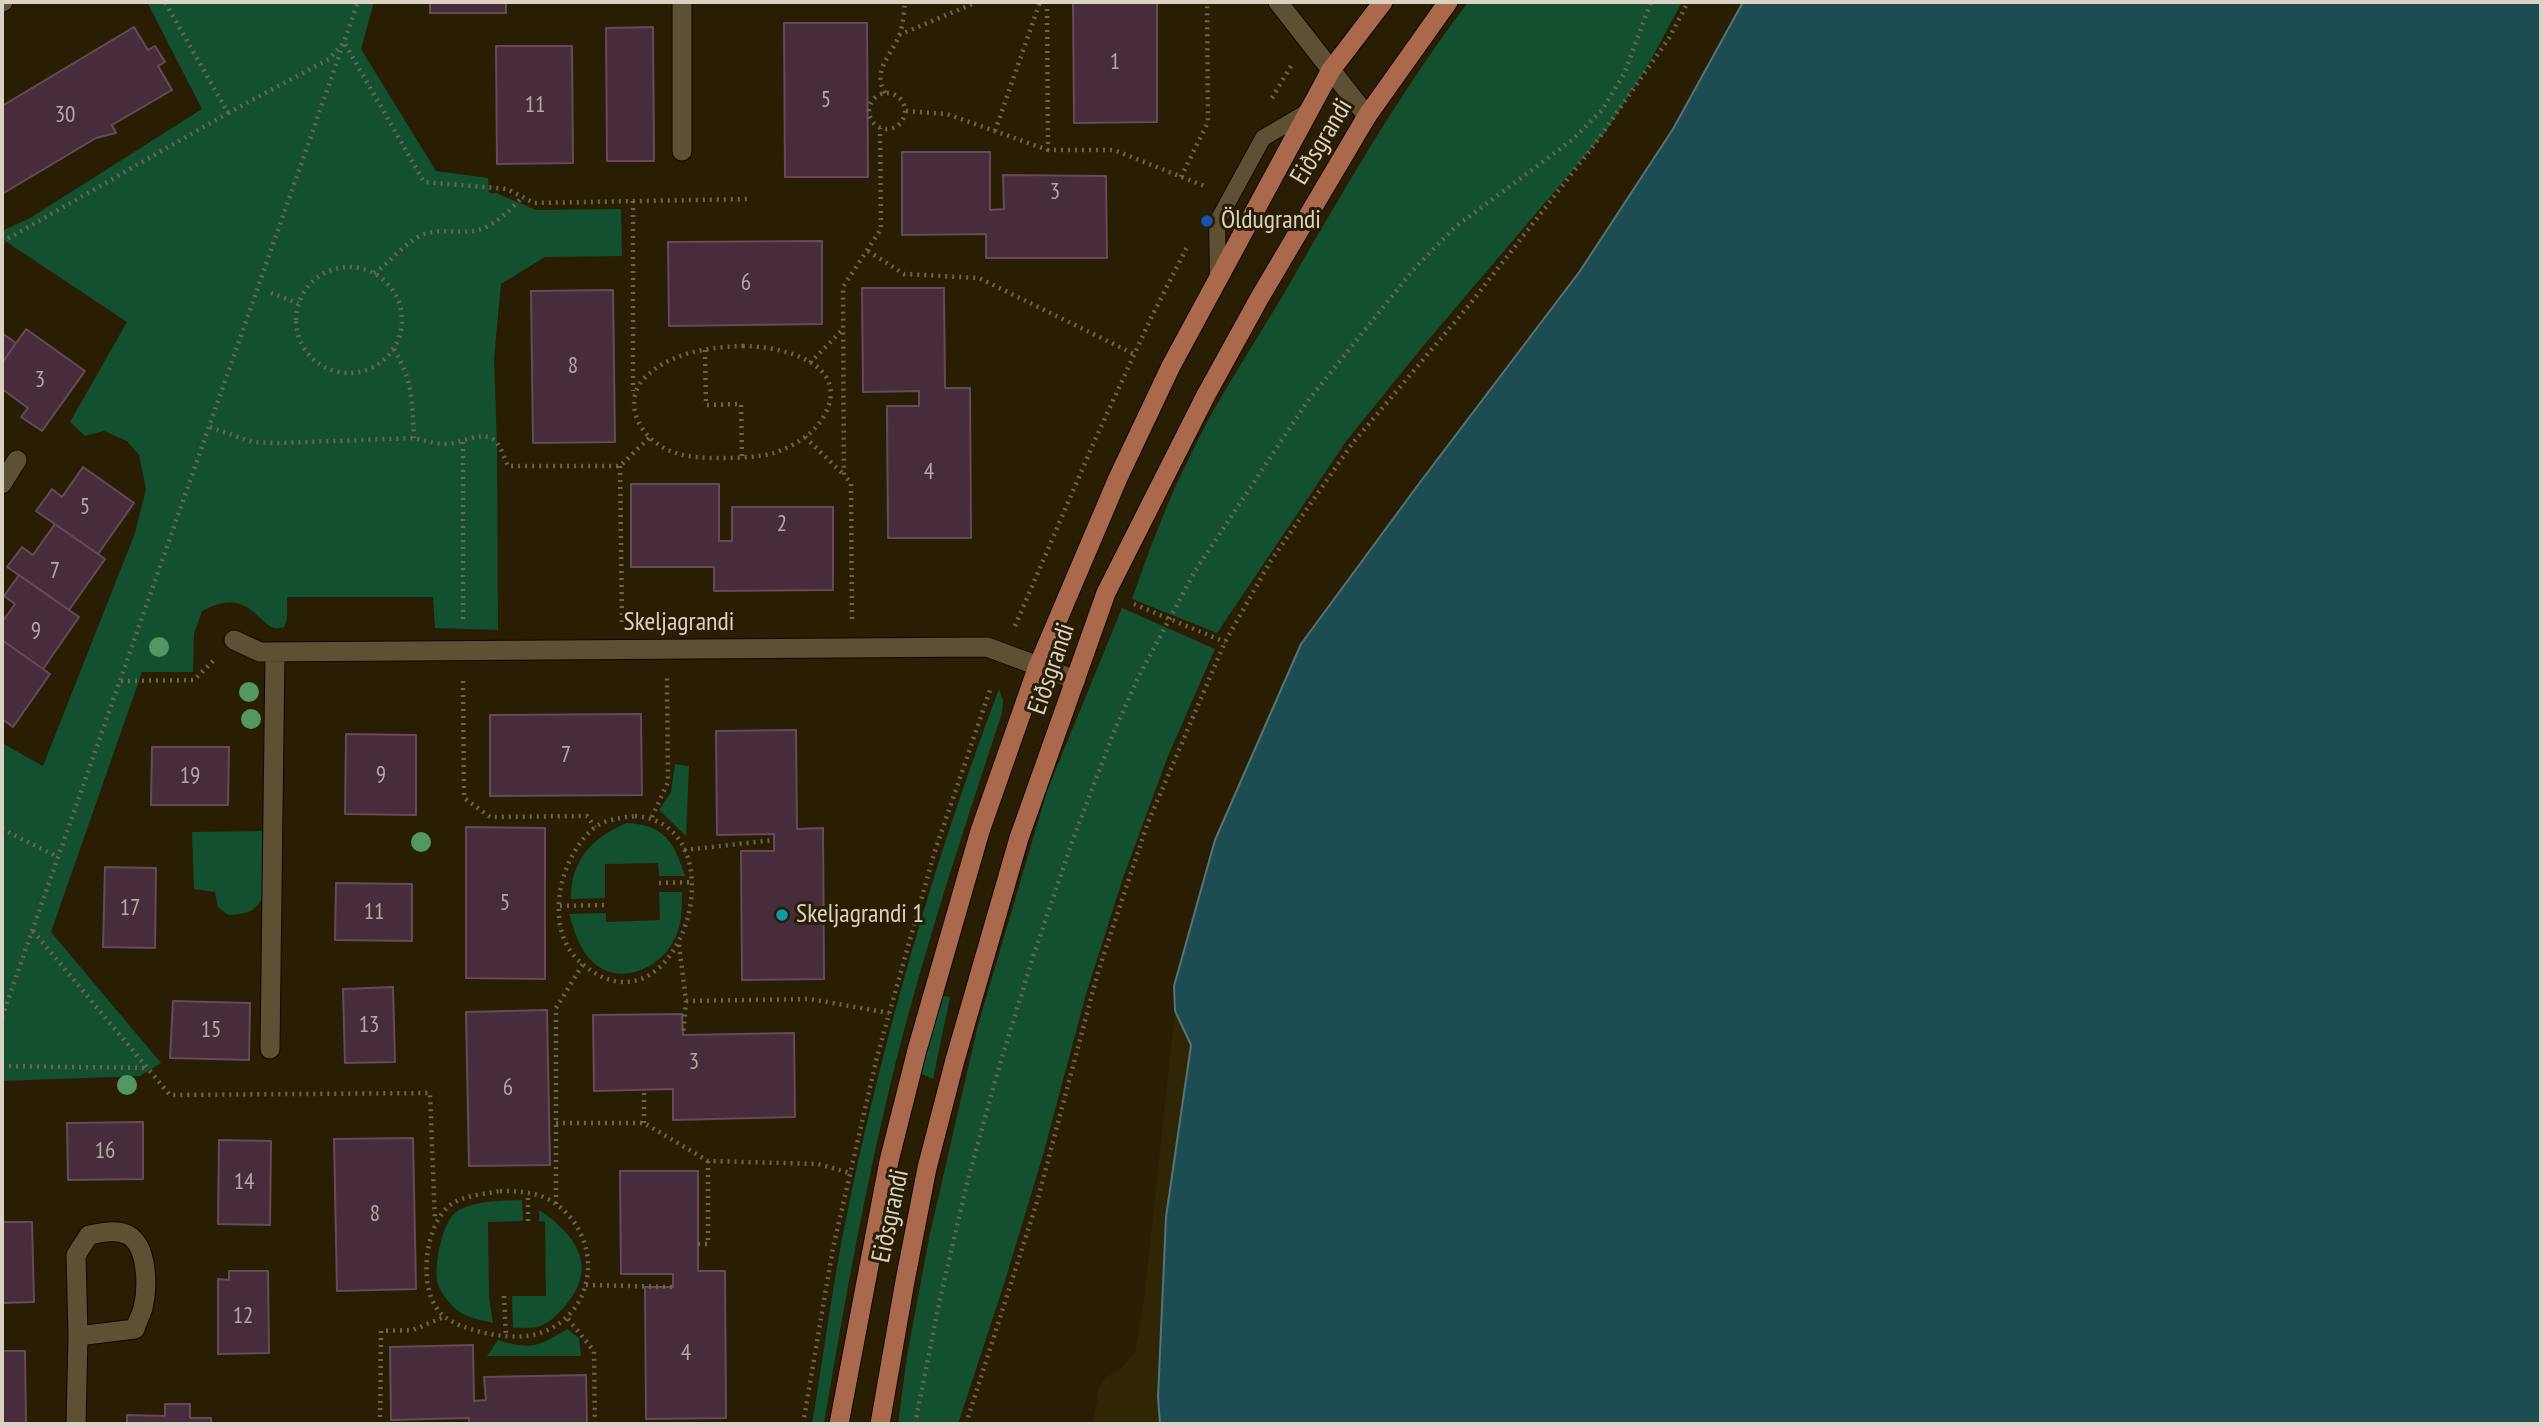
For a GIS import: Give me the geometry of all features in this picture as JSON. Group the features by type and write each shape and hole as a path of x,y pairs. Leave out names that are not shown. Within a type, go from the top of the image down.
{"main road":[{"name":"Eiðsgrandi","path":"839,1424 889,1161 917,1050 980,831 1038,666 1118,478 1171,366 1331,70 1383,2"},
{"name":"Eiðsgrandi","path":"880,1424 927,1168 955,1059 1019,838 1106,593 1206,395 1260,297 1367,116 1448,2"}],"street":[{"path":"682,2 682,151"},
{"path":"1278,2 1367,116"},
{"path":"2,484 17,460"},
{"name":"Skeljagrandi","path":"234,640 260,652 986,647 1076,680"},
{"path":"270,1049 275,652"},
{"path":"76,1424 76,1255 89,1235 111,1231 126,1234 138,1243 145,1260 144,1307 135,1329 78,1336"}],"lane":[{"path":"1218,278 1217,222 1263,138 1309,111"}],"path":[{"path":"165,2 228,113"},
{"path":"2,1017 358,2"},
{"path":"885,93 879,79 880,72 899,35 905,2"},
{"path":"899,35 977,2"},
{"path":"995,131 1040,2"},
{"path":"1047,2 1048,150"},
{"path":"1181,177 1208,122 1207,2"},
{"path":"915,1424 967,1183 1034,954 1072,842 1115,729 1139,676 1195,571 1300,412 1413,270 1455,227 1572,140 1602,110 1624,74 1651,2"},
{"path":"966,1424 1037,1202 1098,972 1147,825 1225,642 1270,562 1352,444 1470,304 1595,144 1668,38 1688,2"},
{"path":"2,242 329,58 344,42"},
{"path":"344,42 425,182 507,190 534,203 747,199"},
{"path":"1272,99 1297,56"},
{"path":"885,93 897,96 906,111 900,124 887,130 872,121 870,106 876,97 885,93"},
{"path":"906,111 947,114 1048,150 1114,150 1219,192"},
{"path":"844,475 843,287 881,229 880,128"},
{"path":"374,273 385,266 399,248 423,234 450,230 474,231 509,213 522,197"},
{"path":"633,201 633,402 640,426 649,438 677,454 705,458 772,454 805,438 818,425 830,399 824,374 810,363 788,351 758,346 705,350 683,355 646,376 636,388 633,402"},
{"path":"1013,631 1062,512 1134,354 1193,237"},
{"path":"867,251 904,274 979,278 1134,354"},
{"path":"348,267 374,273 388,284 401,310 401,333 394,349 377,366 366,371 348,374 326,368 311,358 301,343 296,326 298,303 311,283 325,272 348,267"},
{"path":"271,293 298,303"},
{"path":"810,363 844,328"},
{"path":"394,349 407,371 412,394 414,438"},
{"path":"705,350 706,405 741,404 742,457"},
{"path":"210,427 252,442 414,438 428,443 448,444 478,437 491,438 508,466 621,466 649,438"},
{"path":"805,438 851,483 852,648"},
{"path":"463,442 463,621"},
{"path":"621,466 622,649"},
{"path":"1126,601 1225,642"},
{"path":"121,681 194,680 234,640"},
{"path":"652,817 668,782 666,649"},
{"path":"463,673 464,798 490,817 587,816 595,827"},
{"path":"652,817 673,834 684,850 693,882 692,903 679,944 662,965 643,979 619,982 593,974 570,952 560,928 560,885 576,849 595,827 613,819 652,817"},
{"path":"2,829 58,857"},
{"path":"684,850 774,840"},
{"path":"659,883 693,882"},
{"path":"560,906 605,905"},
{"path":"32,930 170,1095 430,1093 435,1221 427,1245 428,1273 431,1296 444,1317 476,1331 506,1337 525,1336 546,1332 568,1319 583,1297 588,1275 586,1247 575,1224 556,1204 528,1193 500,1191 453,1203 435,1221"},
{"path":"679,944 686,1001 683,1035"},
{"path":"556,1204 556,1008 583,964"},
{"path":"686,1001 810,999 890,1013"},
{"path":"2,1066 149,1068"},
{"path":"644,1090 644,1123"},
{"path":"556,1123 644,1123 708,1161 818,1164 850,1173"},
{"path":"698,1244 708,1244 708,1161"},
{"path":"528,1193 528,1221"},
{"path":"586,1285 673,1287"},
{"path":"504,1296 506,1337"},
{"path":"380,1424 381,1331 413,1330 444,1317"},
{"path":"568,1319 594,1350 595,1424"}],"green space":[{"path":"147,2 374,2 361,49 436,171 488,178 489,193 496,193 536,210 621,209 622,256 545,257 501,284 494,359 498,630 435,628 433,597 287,597 287,620 284,627 275,628 245,606 234,603 220,604 202,611 194,634 193,672 142,672 51,932 161,1063 140,1076 2,1081 2,743 43,766 135,533 146,489 139,455 127,441 104,431 85,436 70,422 127,322 2,239 2,231 30,218 202,109"},
{"path":"1468,2 1682,2 1646,69 1606,131 1347,440 1217,633 1132,599 1174,491 1212,413 1373,143"},
{"path":"1122,608 1215,649 1168,756 1123,878 1086,994 1043,1155 958,1424 898,1424 907,1356 929,1238 978,1025 1047,791"},
{"path":"999,689 1003,700 1002,713 936,918 901,1041 875,1149 824,1424 812,1424 843,1236 878,1078 933,881"},
{"path":"675,764 689,766 686,836 659,810 671,792"},
{"path":"627,823 651,827 666,838 677,854 685,876 659,876 658,863 605,864 605,898 571,899 575,873 586,851 604,835"},
{"path":"265,831 263,897 249,912 228,915 218,907 215,892 194,889 192,832"},
{"path":"659,892 682,892 682,898 677,934 658,960 635,972 623,974 599,967 589,958 579,943 569,914 606,913 606,922 660,920"},
{"path":"940,995 950,997 933,1079 920,1073"},
{"path":"522,1200 523,1221 488,1222 489,1297 493,1323 475,1319 454,1308 438,1285 438,1256 444,1233 453,1215 459,1210 474,1204"},
{"path":"539,1210 572,1240 581,1264 581,1277 576,1291 551,1320 537,1327 513,1328 512,1296 546,1296 545,1222 539,1221"},
{"path":"567,1329 579,1338 581,1356 487,1356 498,1340 534,1345"}],"sand":[{"path":"1175,1011 1191,1045 1166,1217 1158,1397 1160,1424 1093,1424 1099,1388 1106,1377 1119,1371 1135,1352 1143,1308"}],"water":[{"path":"1743,2 2541,2 2541,1424 1160,1424 1158,1397 1166,1217 1191,1045 1175,1011 1174,986 1215,840 1301,644 1580,271 1673,129"}],"building":[{"path":"430,2 506,2 506,13 430,13"},
{"path":"1073,2 1157,2 1157,122 1074,123"},
{"path":"784,23 867,23 868,177 785,177"},
{"path":"134,27 148,50 155,46 165,62 158,66 172,90 112,125 116,133 96,138 2,194 2,106"},
{"path":"653,27 654,161 607,161 606,28"},
{"path":"496,46 572,46 573,163 497,164"},
{"path":"902,152 990,152 990,210 1004,209 1003,175 1106,176 1107,258 986,258 986,234 902,235"},
{"path":"822,241 822,324 669,326 668,242"},
{"path":"862,288 944,288 945,388 970,388 971,538 888,538 887,406 919,406 919,391 863,392"},
{"path":"613,290 615,442 533,443 531,291"},
{"path":"26,329 85,371 42,431 21,417 28,408 2,389 2,363"},
{"path":"2,333 16,343 2,363"},
{"path":"83,467 134,503 98,554 36,511 52,489 62,497"},
{"path":"631,484 719,484 719,541 732,541 732,507 833,507 833,590 714,591 714,567 631,567"},
{"path":"55,524 105,559 69,610 7,567 22,547 33,555"},
{"path":"19,575 79,617 43,669 2,640 2,622 15,604 4,596"},
{"path":"2,640 50,674 13,727 2,719"},
{"path":"641,714 642,795 490,796 490,715"},
{"name":"Skeljagrandi 1","path":"796,730 797,829 823,828 824,979 742,980 741,851 774,851 774,834 717,835 716,731"},
{"path":"346,734 416,735 416,815 345,814"},
{"path":"152,747 229,747 228,805 151,805"},
{"path":"466,827 545,828 545,979 466,978"},
{"path":"105,867 156,868 155,948 103,947"},
{"path":"336,883 412,884 412,941 335,940"},
{"path":"393,987 395,1062 345,1063 343,989"},
{"path":"173,1001 250,1003 249,1060 170,1058"},
{"path":"547,1010 550,1165 469,1166 466,1012"},
{"path":"682,1014 683,1035 794,1033 795,1117 673,1120 673,1089 594,1091 593,1015"},
{"path":"143,1122 143,1179 68,1180 67,1123"},
{"path":"413,1138 416,1289 337,1291 334,1139"},
{"path":"219,1140 271,1141 270,1225 218,1224"},
{"path":"620,1171 698,1171 698,1271 725,1271 726,1418 646,1419 645,1287 673,1287 673,1274 621,1274"},
{"path":"2,1222 32,1222 34,1302 2,1303"},
{"path":"229,1271 268,1271 269,1353 218,1354 218,1279 229,1280"},
{"path":"473,1345 474,1401 486,1400 484,1377 586,1375 587,1424 469,1424 469,1418 391,1420 390,1347"},
{"path":"2,1351 25,1351 26,1424 2,1424"},
{"path":"165,1404 190,1404 190,1418 211,1418 211,1424 127,1424 127,1415 165,1416"}],"place":[{"name":"Öldugrandi","path":"1207,221"},
{"name":"Skeljagrandi 1","path":"782,915"}]}
